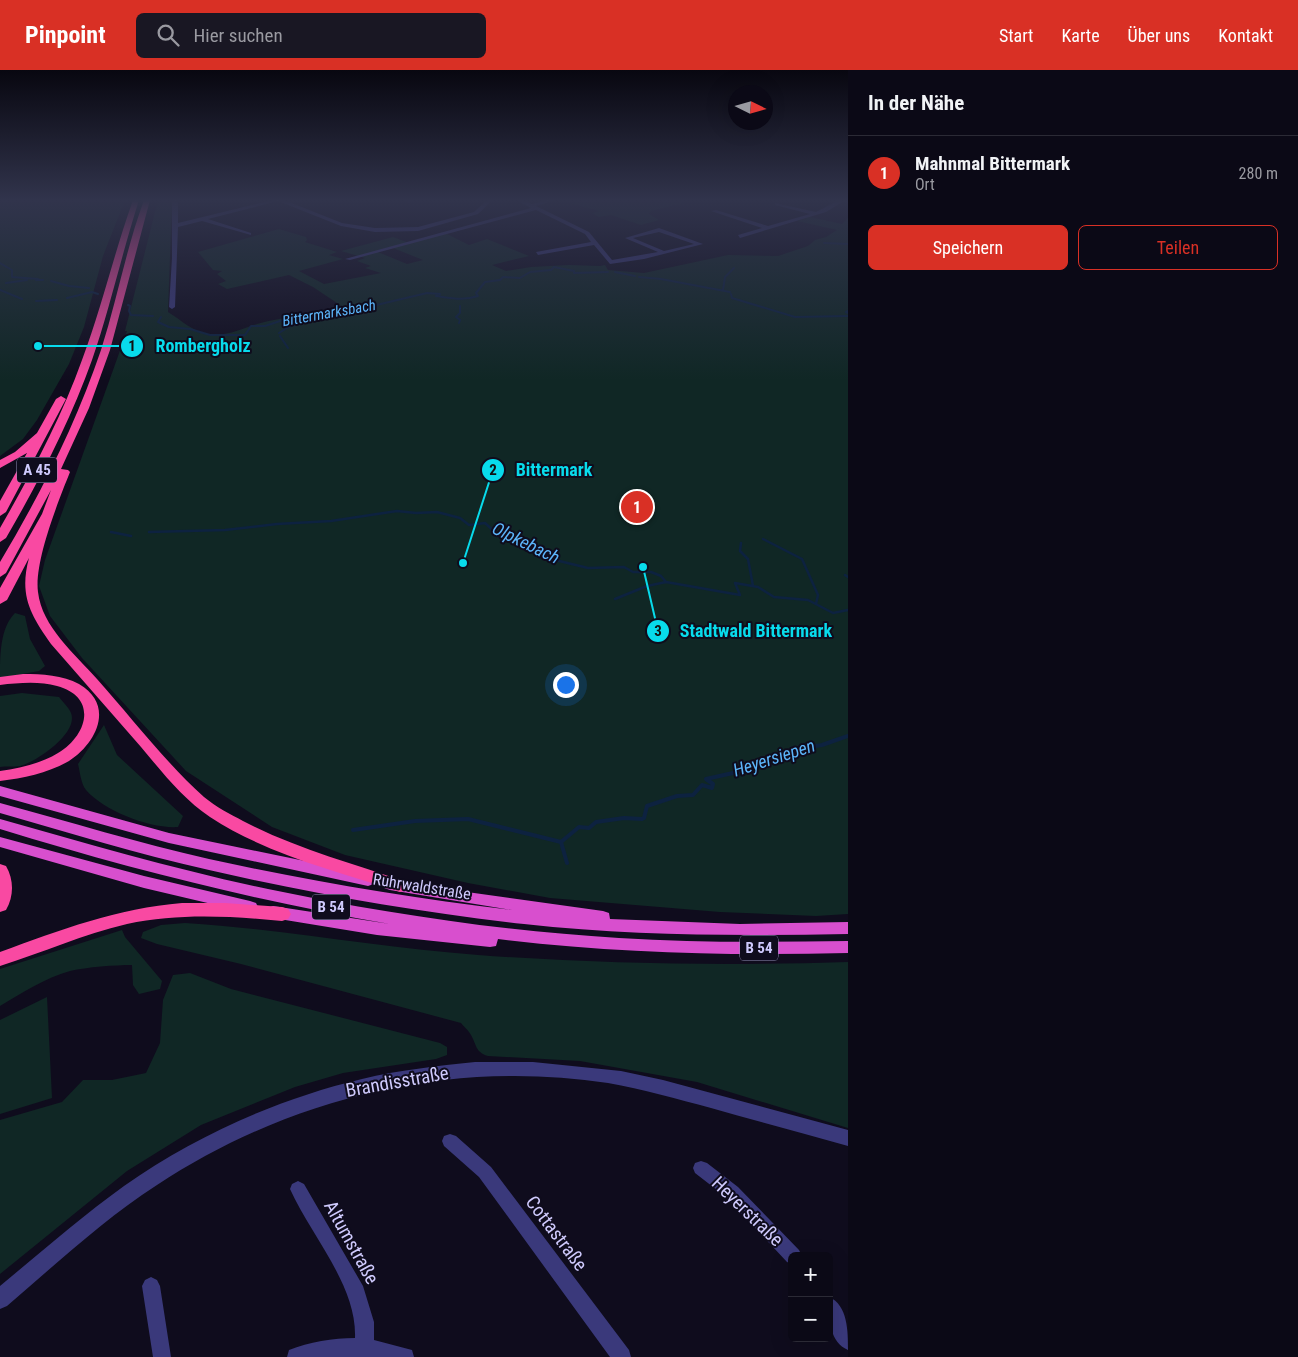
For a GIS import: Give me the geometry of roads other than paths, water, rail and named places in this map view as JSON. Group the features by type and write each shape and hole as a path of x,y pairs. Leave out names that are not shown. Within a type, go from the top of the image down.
{"highway":[{"name":"A 45","path":"0,538 32,479 65,401 87,361 117,260"},
{"name":"A 45","path":"0,573 30,520 69,442 105,349 130,260"},
{"path":"0,465 29,445 65,401"},
{"path":"0,512 48,424"},
{"path":"69,442 68,464 48,514 34,562 30,586 31,596 40,619 183,786 217,814 260,837 400,886"},
{"path":"0,600 48,514"},
{"path":"0,681 33,678 62,683 84,696 89,702 93,717 87,734 72,751 62,758 37,769 0,776"},
{"path":"0,791 169,838 400,886 531,908 606,917 649,926"},
{"name":"Ruhrwaldstraße","path":"0,808 160,852 248,873 346,893 519,918 606,926 774,929 848,928"},
{"name":"B 54","path":"0,824 153,868 323,906 446,926 541,938 670,947 797,949 848,947"},
{"path":"0,842 144,882 282,914 377,929 609,951 670,947"},
{"path":"0,870 4,880 4,891 0,905"},
{"path":"0,959 103,924 148,913 206,909 282,914"}],"street":[{"path":"172,307 175,260"},
{"path":"606,260 609,264 626,260"},
{"name":"Brandisstraße","path":"0,1300 112,1207 187,1157 256,1120 287,1108 388,1079 446,1071 494,1068 558,1070 594,1074 650,1084 848,1138"},
{"name":"Cottastraße","path":"450,1141 485,1172 622,1357"},
{"name":"Heyerstraße","path":"701,1168 732,1192 789,1252"},
{"name":"Altumstraße","path":"298,1189 357,1292 365,1322 364,1346"},
{"path":"151,1286 162,1357"},
{"path":"833,1313 848,1341"},
{"path":"296,1357 330,1349 364,1346 405,1357"}],"waterway":[{"path":"0,263 12,270 12,277 38,279"},
{"name":"Bittermarksbach","path":"327,316 427,293 440,294 436,296 452,298 473,298 478,296 476,293 485,282 500,280 503,277 520,278 530,272 551,270 554,267 574,271 574,273 608,272"},
{"path":"723,290 725,277 734,268"},
{"name":"Bittermarksbach","path":"615,272 635,276"},
{"name":"Bittermarksbach","path":"639,277 661,279 730,292"},
{"name":"Bittermarksbach","path":"6,283 27,280"},
{"name":"Bittermarksbach","path":"36,280 43,280"},
{"name":"Bittermarksbach","path":"51,281 69,286 89,288"},
{"path":"0,290 22,299"},
{"path":"67,298 92,292 98,294"},
{"name":"Bittermarksbach","path":"731,294 732,298 795,317 848,316"},
{"path":"36,301 57,300"},
{"name":"Bittermarksbach","path":"128,305 130,306 129,311 131,315 153,316"},
{"path":"459,323 460,320 456,317 460,313 460,306"},
{"name":"Bittermarksbach","path":"848,311 846,312 848,313"},
{"name":"Bittermarksbach","path":"161,317 158,322 169,327 190,329 210,335 245,335 251,326 265,326 292,317 327,316"},
{"path":"279,333 290,326 327,316"},
{"path":"280,336 288,348"},
{"name":"Olpkebach","path":"149,532 225,530 277,524 331,521 397,511 416,513 437,512 460,518 469,525 485,523 496,533 511,539 529,541 547,558 588,568 624,567 633,572 651,572 661,576 666,582"},
{"name":"Olpkebach","path":"111,532 131,536"},
{"path":"763,539 802,559 818,595 816,604"},
{"path":"741,543 740,551 748,559 753,586"},
{"path":"615,599 647,586 666,582"},
{"name":"Olpkebach","path":"666,582 740,595 735,583 758,587 774,597 808,600 833,613 848,610"},
{"name":"Heyersiepen","path":"561,842 579,827 589,828 596,822 624,818 642,819 644,818 647,806 677,796 693,795 702,785 712,788 713,784 706,779 751,769 775,756 794,755 796,749 822,745 848,736"},
{"name":"Heyersiepen","path":"353,830 415,821 468,819 561,842"},
{"name":"Heyersiepen","path":"561,842 567,863"}],"place":[{"name":"Rombergholz","path":"38,346"},
{"name":"Mahnmal Bittermark","path":"637,507"},
{"name":"Bittermark","path":"463,563"},
{"name":"Stadtwald Bittermark","path":"643,567"}]}
